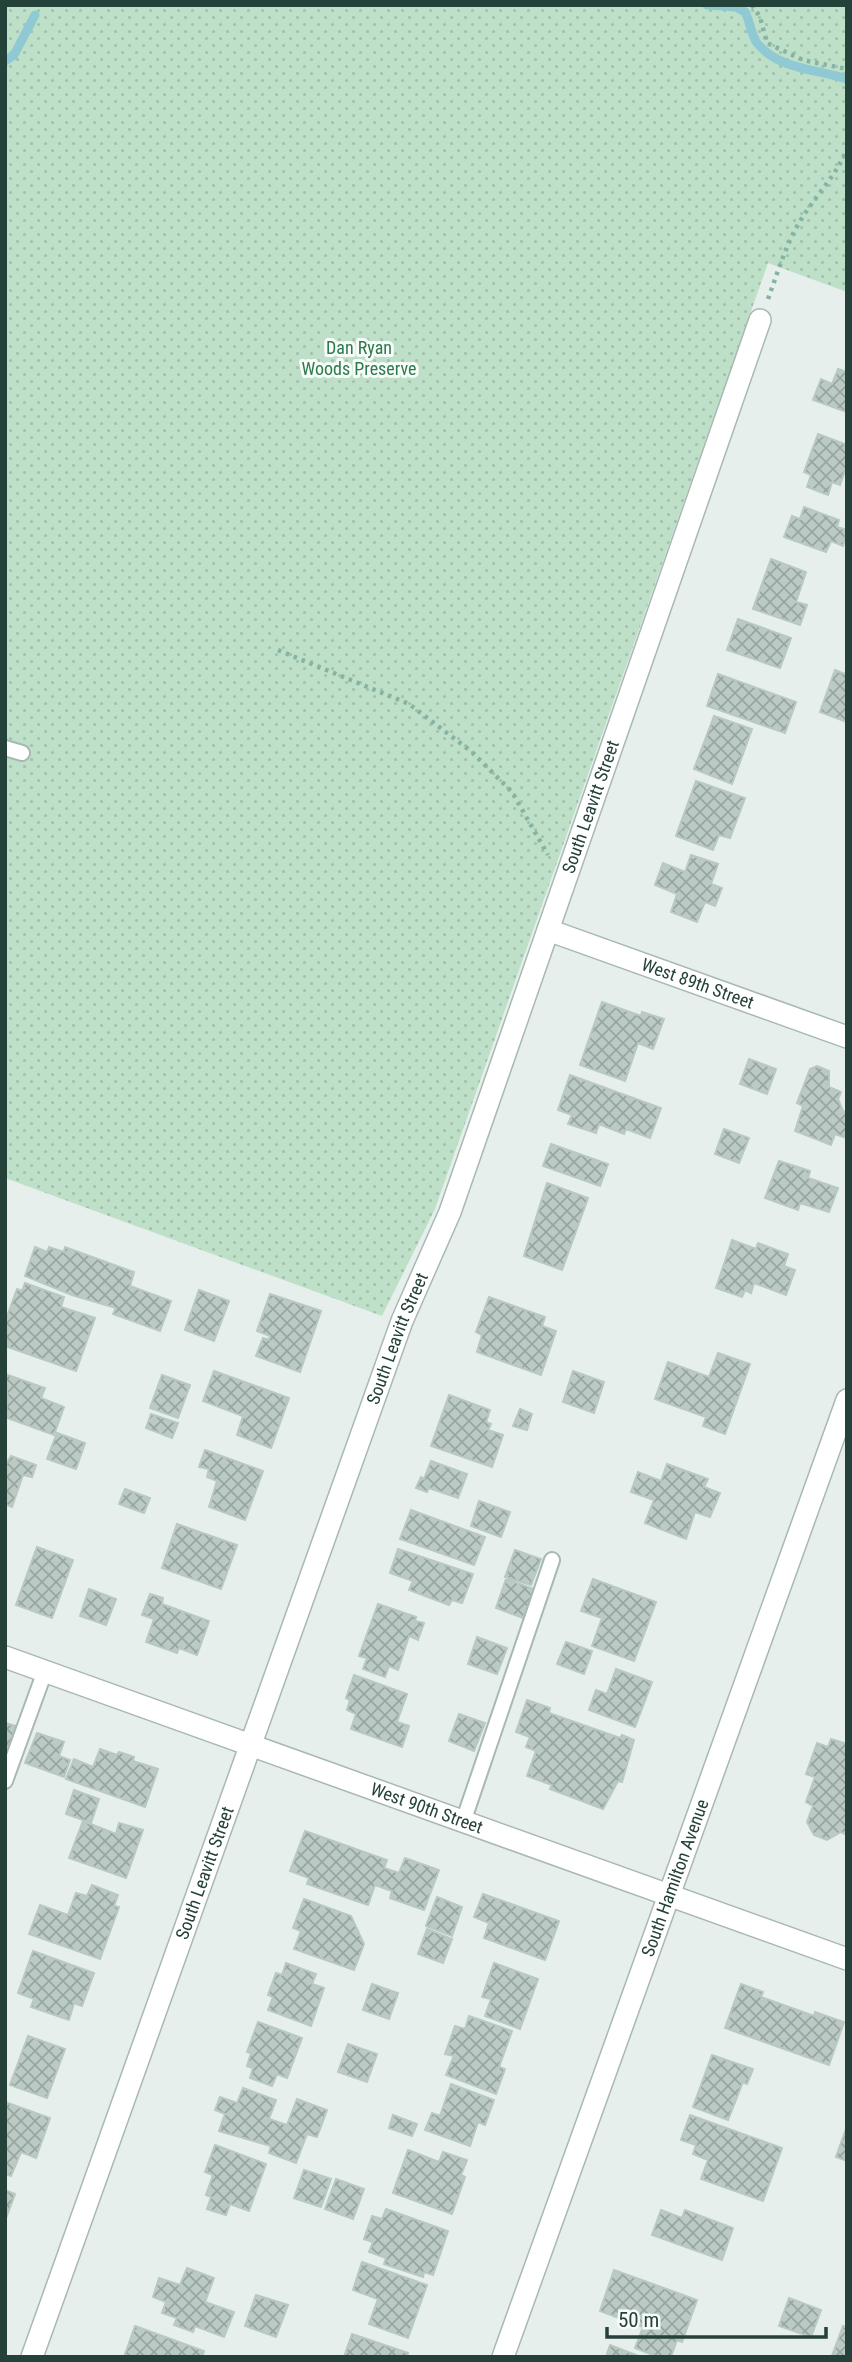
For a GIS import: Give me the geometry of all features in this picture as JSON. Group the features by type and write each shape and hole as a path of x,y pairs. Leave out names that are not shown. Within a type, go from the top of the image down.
{"street":[{"name":"South Leavitt Street","path":"32,2357 402,1321 450,1212 760,320"},
{"name":"West 89th Street","path":"548,930 847,1037"},
{"name":"South Hamilton Avenue","path":"503,2357 847,1400"},
{"name":"West 90th Street","path":"5,1657 847,1959"}],"lane":[{"path":"5,748 22,753"},
{"path":"463,1822 552,1560"},
{"path":"5,1782 45,1671"}],"path":[{"path":"752,5 760,17 767,43 803,60 847,69"},
{"path":"760,320 788,244 802,217 828,186 847,149"},
{"path":"278,650 409,704 472,752 512,792 564,884"}],"green space":[{"name":"Dan Ryan Woods Preserve","path":"5,5 847,5 847,292 768,263 435,1209 382,1316 5,1178"}],"building":[{"path":"838,369 847,372 847,412 813,400 821,379 832,384"},
{"path":"818,434 847,445 847,465 840,485 832,482 828,495 807,487 811,475 804,472"},
{"path":"804,507 839,520 837,527 847,530 843,546 831,541 826,552 784,537 792,516 800,519"},
{"path":"771,559 806,572 796,602 807,605 800,625 753,609"},
{"path":"738,619 791,638 780,668 727,650"},
{"path":"835,670 847,675 847,722 820,712"},
{"path":"718,674 796,702 785,733 707,706"},
{"path":"714,716 752,729 732,784 694,769"},
{"path":"696,781 745,798 730,838 719,835 713,850 676,836"},
{"path":"691,855 718,864 711,884 722,888 715,906 705,902 697,922 671,912 677,894 655,885 663,863 685,872"},
{"path":"602,1002 641,1016 642,1012 664,1019 653,1049 638,1043 625,1081 580,1065"},
{"path":"749,1059 776,1069 767,1094 740,1084"},
{"path":"817,1066 829,1071 829,1087 841,1092 838,1099 843,1111 847,1113 847,1138 835,1134 831,1145 795,1131 803,1106 797,1103 810,1069"},
{"path":"570,1075 661,1108 650,1138 626,1129 624,1134 599,1124 596,1133 568,1124 572,1115 558,1110"},
{"path":"724,1129 749,1138 739,1163 715,1154"},
{"path":"551,1144 608,1164 600,1186 543,1166"},
{"path":"779,1161 810,1171 808,1178 838,1188 829,1212 800,1203 798,1210 765,1198"},
{"path":"547,1183 588,1198 562,1270 524,1256"},
{"path":"732,1240 756,1249 758,1243 788,1254 784,1266 795,1270 786,1295 754,1283 751,1293 745,1290 742,1297 716,1288"},
{"path":"35,1247 47,1252 49,1247 64,1252 65,1247 134,1272 130,1286 171,1301 160,1331 113,1314 116,1308 72,1295 25,1276"},
{"path":"25,1283 64,1297 61,1307 95,1318 76,1371 5,1346 5,1322 17,1289 22,1291"},
{"path":"199,1290 229,1301 214,1341 185,1330"},
{"path":"270,1294 321,1311 300,1372 256,1356 263,1338 269,1340 270,1336 257,1331"},
{"path":"489,1297 545,1317 542,1326 556,1331 541,1375 477,1352 482,1335 476,1332"},
{"path":"718,1353 750,1364 725,1434 703,1426 706,1417 655,1399 668,1362 709,1377"},
{"path":"214,1371 289,1398 271,1448 237,1435 243,1416 203,1401"},
{"path":"573,1371 604,1382 594,1413 563,1402"},
{"path":"5,1374 45,1388 41,1398 64,1407 54,1435 5,1417 8,1399"},
{"path":"162,1375 190,1385 178,1418 150,1408"},
{"path":"449,1395 490,1410 486,1422 491,1424 488,1430 503,1435 492,1467 431,1446"},
{"path":"520,1409 532,1414 527,1430 513,1426"},
{"path":"151,1414 178,1423 172,1438 146,1428"},
{"path":"57,1433 85,1443 76,1469 47,1459"},
{"path":"205,1450 263,1471 245,1520 209,1507 217,1481 207,1477 209,1469 199,1467"},
{"path":"11,1456 36,1465 32,1477 23,1475 12,1507 5,1504 5,1466"},
{"path":"431,1461 467,1474 458,1498 429,1488 427,1492 416,1488 421,1477 424,1479"},
{"path":"667,1464 708,1479 704,1487 720,1493 710,1517 695,1512 686,1539 645,1523 654,1500 631,1492 638,1472 661,1481"},
{"path":"125,1489 150,1498 144,1513 119,1504"},
{"path":"479,1501 510,1512 501,1537 471,1526"},
{"path":"411,1510 485,1537 474,1565 400,1539"},
{"path":"177,1524 237,1545 221,1589 162,1568"},
{"path":"37,1547 73,1560 52,1618 16,1605"},
{"path":"398,1549 473,1574 462,1603 452,1600 449,1605 409,1590 413,1581 390,1573"},
{"path":"515,1550 541,1559 531,1585 505,1577"},
{"path":"506,1579 534,1589 523,1618 496,1608"},
{"path":"593,1579 656,1602 634,1661 592,1646 602,1618 581,1611"},
{"path":"89,1589 116,1599 106,1625 80,1616"},
{"path":"150,1594 163,1598 162,1604 209,1621 197,1655 179,1648 177,1653 146,1642 154,1619 142,1615"},
{"path":"378,1604 416,1617 415,1621 424,1623 418,1640 409,1636 398,1670 389,1666 385,1677 363,1669 367,1658 359,1656"},
{"path":"477,1637 507,1648 497,1674 468,1664"},
{"path":"566,1642 592,1651 584,1674 557,1664"},
{"path":"616,1669 652,1682 635,1727 589,1710 596,1690 607,1694"},
{"path":"354,1675 407,1694 397,1722 409,1726 402,1747 351,1729 356,1714 347,1710 350,1700 346,1698"},
{"path":"527,1700 550,1708 549,1713 620,1738 622,1735 634,1740 622,1782 618,1781 603,1809 550,1789 552,1785 527,1776 536,1751 526,1747 530,1737 516,1732"},
{"path":"459,1714 485,1723 474,1751 449,1741"},
{"path":"5,1723 16,1726 6,1754 5,1754"},
{"path":"37,1733 64,1742 59,1756 70,1760 64,1777 25,1763"},
{"path":"831,1739 847,1744 847,1835 841,1832 827,1840 814,1835 807,1822 813,1806 806,1802 815,1777 806,1774 817,1743 828,1747"},
{"path":"100,1749 134,1757 133,1761 158,1769 145,1807 66,1779 74,1759 93,1767"},
{"path":"74,1790 99,1799 91,1823 66,1814"},
{"path":"83,1821 116,1834 119,1823 143,1830 126,1878 69,1858"},
{"path":"305,1831 387,1860 384,1868 399,1873 405,1858 439,1870 424,1910 390,1898 392,1891 375,1885 368,1905 307,1884 309,1878 290,1871"},
{"path":"92,1885 118,1895 114,1906 119,1907 100,1959 29,1934 40,1905 68,1915 76,1893 87,1896"},
{"path":"483,1894 559,1921 545,1960 484,1938 489,1923 474,1917"},
{"path":"437,1897 462,1907 452,1936 426,1926"},
{"path":"304,1899 351,1916 364,1944 354,1970 294,1949 301,1931 293,1928"},
{"path":"427,1929 452,1939 443,1963 418,1954"},
{"path":"33,1951 94,1973 82,2006 74,2003 69,2020 31,2007 34,1999 18,1993"},
{"path":"286,1963 316,1974 312,1984 324,1988 311,2026 268,2010 273,1997 268,1995 276,1973 282,1975"},
{"path":"494,1963 538,1979 520,2029 485,2016 491,1999 482,1997"},
{"path":"372,1984 398,1993 389,2019 363,2010"},
{"path":"741,1984 763,1992 761,1997 814,2016 815,2012 844,2022 829,2065 725,2028"},
{"path":"469,2016 512,2031 499,2067 505,2069 496,2094 446,2075 454,2056 445,2054 455,2026 465,2029"},
{"path":"258,2022 302,2038 287,2078 277,2074 272,2086 250,2078 253,2068 247,2066 251,2053 247,2052"},
{"path":"28,2036 65,2049 47,2098 10,2085"},
{"path":"348,2044 377,2054 367,2082 338,2072"},
{"path":"712,2055 753,2069 747,2084 743,2082 728,2120 693,2107"},
{"path":"451,2084 494,2100 485,2125 478,2122 470,2146 425,2130 432,2113 440,2116"},
{"path":"243,2088 276,2100 269,2119 287,2125 297,2099 327,2110 317,2137 307,2134 296,2163 269,2153 271,2146 219,2131 225,2114 215,2110 220,2097 237,2103"},
{"path":"5,2102 50,2118 36,2158 21,2152 11,2176 5,2174"},
{"path":"393,2115 417,2124 412,2136 389,2128"},
{"path":"690,2115 782,2148 763,2201 701,2179 708,2160 693,2154 696,2145 681,2140"},
{"path":"847,2126 847,2161 836,2157"},
{"path":"215,2145 266,2164 249,2211 230,2204 226,2215 207,2209 211,2197 206,2195 213,2175 205,2172"},
{"path":"408,2150 439,2162 443,2152 467,2160 461,2175 465,2177 452,2214 393,2193"},
{"path":"304,2170 331,2179 321,2207 294,2198"},
{"path":"336,2179 364,2189 353,2219 325,2209"},
{"path":"5,2190 15,2194 5,2221"},
{"path":"386,2209 448,2231 433,2275 424,2272 423,2277 384,2264 386,2258 369,2252 373,2242 364,2239 372,2216 382,2219"},
{"path":"661,2210 682,2218 685,2210 733,2228 722,2260 652,2235"},
{"path":"362,2262 427,2285 408,2338 369,2324 378,2299 353,2290"},
{"path":"187,2268 214,2278 205,2302 234,2312 224,2337 195,2326 193,2332 174,2325 177,2318 162,2313 166,2302 153,2297 159,2278 180,2285"},
{"path":"614,2270 697,2300 682,2342 677,2340 671,2357 658,2357 635,2348 643,2327 600,2311"},
{"path":"256,2295 288,2305 276,2337 245,2326"},
{"path":"789,2298 821,2310 811,2337 779,2326"},
{"path":"135,2326 204,2351 202,2357 124,2357"},
{"path":"843,2326 847,2328 847,2357 835,2357 832,2356"},
{"path":"352,2334 408,2353 407,2357 344,2357"},
{"path":"610,2345 641,2357 606,2357"}],"waterway":[{"path":"707,5 736,7 745,12 757,43 776,59 847,79"},
{"path":"5,61 14,55 35,15"}]}
